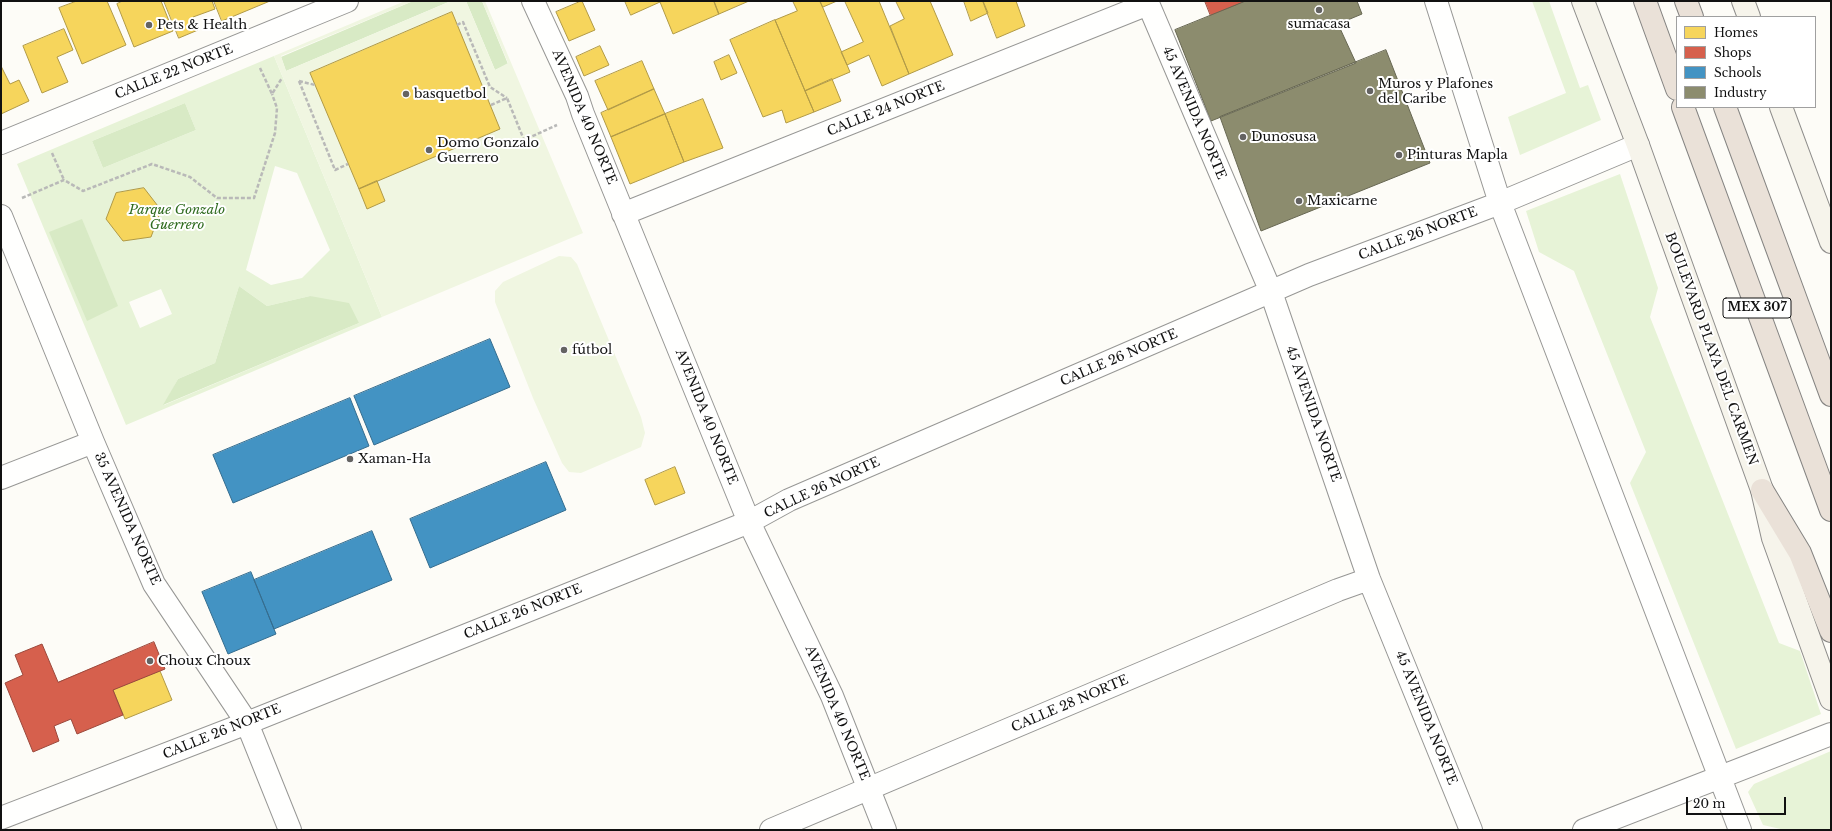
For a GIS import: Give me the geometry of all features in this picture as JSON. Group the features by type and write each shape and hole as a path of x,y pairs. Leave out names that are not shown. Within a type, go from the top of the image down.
{"highway":[{"path":"1645,1 1676,86"},
{"path":"1686,1 1692,16"},
{"name":"MEX 307","path":"1684,108 1831,510"},
{"name":"MEX 307","path":"1725,108 1831,395"},
{"path":"1762,490 1800,553 1831,631"}],"main road":[{"name":"BOULEVARD PLAYA DEL CARMEN","path":"1583,1 1638,145 1762,490 1773,538 1831,699"},
{"path":"1743,1 1749,16"},
{"path":"1781,108 1831,242"}],"street":[{"name":"CALLE 22 NORTE","path":"1,143 347,1"},
{"name":"AVENIDA 40 NORTE","path":"533,1 577,96 623,214 749,522 832,696 885,830"},
{"path":"1436,1 1500,203 1740,830"},
{"name":"CALLE 24 NORTE","path":"623,214 1148,2"},
{"name":"45 AVENIDA NORTE","path":"1148,2 1271,292 1370,578 1471,830"},
{"name":"CALLE 26 NORTE","path":"1,818 247,723 749,522 789,500 1271,292 1500,203 1638,145"},
{"name":"35 AVENIDA NORTE","path":"8,208 94,442 154,584 247,723 290,830"},
{"path":"1,478 94,442"},
{"name":"CALLE 28 NORTE","path":"771,830 1338,590 1370,578"},
{"path":"1584,830 1831,734"}],"path":[{"path":"457,25 463,22 490,86 507,98 524,140 583,114"},
{"path":"8,208 64,180 83,192 152,164 190,177 216,198 254,198 275,133 277,108 249,42"},
{"path":"272,94 282,78"},
{"path":"315,86 299,81 335,170 348,164"},
{"path":"491,104 507,98"}],"green space":[{"name":"Domo Gonzalo Guerrero","path":"405,1 413,1 281,56 286,71 451,1 466,1 495,70 508,63 482,1 485,1 583,233 382,317 274,56"},
{"path":"413,1 451,1 286,71 281,57"},
{"path":"466,1 482,1 508,64 495,70"},
{"path":"1532,1 1549,1 1580,88 1588,85 1601,120 1520,155 1508,117 1566,93"},
{"name":"Parque Gonzalo Guerrero","path":"274,56 382,317 126,425 17,164","holes":["185,103 196,130 103,168 92,141","275,166 297,173 330,250 302,278 271,285 246,270","239,286 267,306 310,296 359,323 164,405 178,379 215,363","161,289 172,314 140,328 129,302"]},
{"path":"185,103 196,130 103,168 92,141"},
{"path":"1620,174 1658,288 1650,317 1779,643 1800,651 1821,714 1736,749 1630,483 1646,452 1574,271 1539,252 1526,211"},
{"path":"82,219 118,306 87,321 49,232"},
{"name":"fútbol","path":"559,256 571,257 577,264 641,417 645,433 641,447 581,473 569,472 562,463 533,398 495,302 495,291 503,282"},
{"path":"239,286 267,306 310,296 349,303 359,323 163,405 178,379 215,363"},
{"path":"1831,751 1831,830 1785,830 1763,825 1748,792 1754,784"}],"building: Homes":[{"path":"77,1 107,1 126,45 82,64 59,8"},
{"path":"123,1 161,1 173,31 134,47 117,4"},
{"path":"164,1 212,1 215,9 193,17 198,30 179,38"},
{"path":"214,1 270,1 222,21"},
{"path":"582,1 595,30 569,41 556,12"},
{"path":"625,1 659,1 660,2 631,15"},
{"path":"714,1 719,14 673,34 660,2"},
{"path":"714,1 749,1 719,14"},
{"path":"793,1 820,1 850,72 805,91 775,20 797,11"},
{"path":"820,1 837,1 823,7"},
{"path":"845,1 879,1 909,74 882,86 869,55 847,65 841,52 863,42"},
{"path":"896,1 930,1 953,55 909,74 890,26 904,19"},
{"path":"964,1 983,1 988,13 971,21"},
{"path":"983,1 1016,1 1025,26 997,38"},
{"path":"452,12 500,129 359,189 310,73"},
{"path":"775,20 814,112 786,123 782,110 763,117 730,40"},
{"path":"64,29 73,50 57,57 68,82 42,93 23,46"},
{"path":"600,46 609,65 584,76 576,57"},
{"path":"729,55 737,73 721,80 714,62"},
{"path":"642,61 654,89 608,110 595,81"},
{"path":"1,66 10,84 19,80 29,101 1,114"},
{"path":"832,79 841,101 814,112 805,91"},
{"path":"654,89 665,114 611,137 601,113"},
{"path":"703,99 723,148 684,162 665,114"},
{"path":"665,114 684,162 630,184 611,137"},
{"path":"377,181 385,201 367,209 359,189"},
{"path":"144,188 161,210 151,237 123,241 106,219 116,193"},
{"path":"675,467 685,493 655,505 645,480"},
{"path":"160,671 172,700 125,719 113,690"}],"building: Shops":[{"path":"1205,1 1246,1 1211,16"},
{"path":"154,642 165,669 113,690 123,715 77,734 71,719 54,726 59,741 33,752 5,683 23,675 15,655 42,644 58,682"}],"building: Schools":[{"path":"490,339 510,387 374,445 354,396"},
{"path":"350,398 369,446 233,503 213,455"},
{"path":"546,462 566,510 430,568 410,519"},
{"path":"372,531 392,580 274,629 254,580"},
{"path":"251,572 276,634 228,654 202,592"}],"building: Industry":[{"path":"1246,1 1357,1 1362,14 1338,24 1356,63 1211,121 1175,30"},
{"path":"1386,50 1430,163 1261,231 1220,117"}],"place":[{"name":"sumacasa","path":"1319,10"},
{"name":"Pets & Health","path":"149,25"},
{"name":"Muros y Plafones del Caribe","path":"1370,91"},
{"name":"basquetbol","path":"406,94"},
{"name":"Dunosusa","path":"1243,137"},
{"name":"Domo Gonzalo Guerrero","path":"429,150"},
{"name":"Pinturas Mapla","path":"1399,155"},
{"name":"Maxicarne","path":"1299,201"},
{"name":"fútbol","path":"564,350"},
{"name":"Xaman-Ha","path":"350,459"},
{"name":"Choux Choux","path":"150,661"}]}
